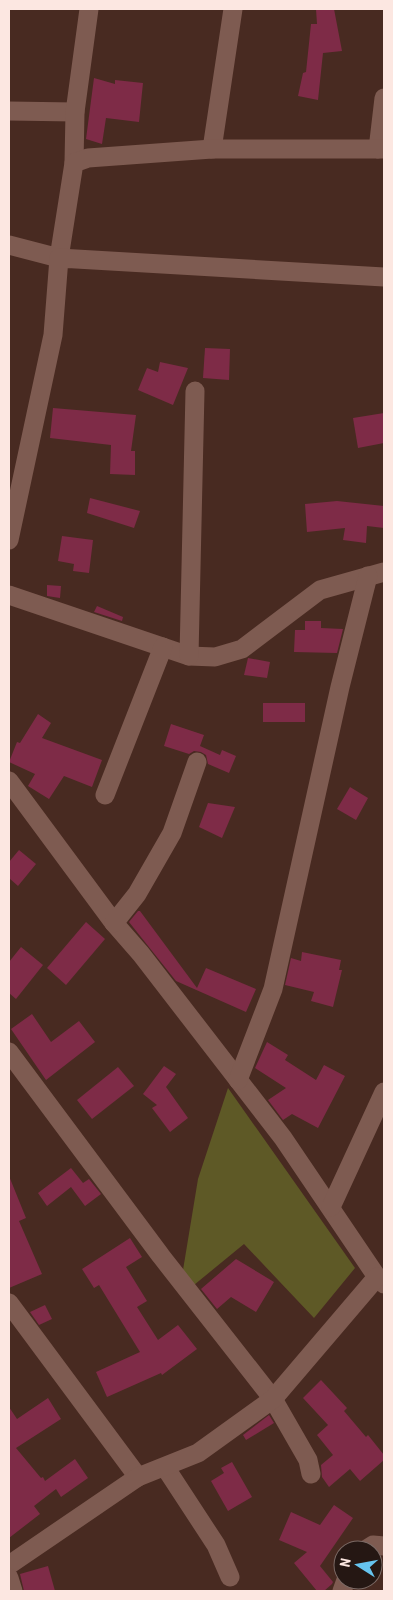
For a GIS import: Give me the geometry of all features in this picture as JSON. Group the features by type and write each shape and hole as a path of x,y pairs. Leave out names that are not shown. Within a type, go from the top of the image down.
{"street":[{"path":"9,540 53,335 59,258 74,163 75,112 89,9"},
{"path":"212,149 233,9"},
{"path":"74,163 88,158 212,149 381,149 384,98"},
{"path":"9,112 75,112"},
{"path":"9,245 59,258 384,278"},
{"path":"190,656 195,391"},
{"path":"9,595 163,648 190,656 215,657 242,649 320,590 376,574"},
{"path":"238,1080 273,989 340,687 376,574"},
{"path":"104,795 163,648"},
{"path":"114,923 138,894 172,833 197,762"},
{"path":"9,781 114,923 141,954 283,1138 381,1281 273,1399 198,1453 138,1477 9,1565"},
{"path":"9,1052 161,1256 273,1399 308,1460 311,1474"},
{"path":"331,1207 384,1092"},
{"path":"9,1302 138,1477"},
{"path":"165,1467 216,1544 230,1577"},
{"path":"9,1578 13,1591"}],"shaded area":[{"path":"228,1088 355,1268 314,1318 244,1244 194,1285 183,1270 198,1179"}],"building":[{"path":"316,9 334,9 342,51 323,53 318,100 298,96 303,73 306,72 311,24 317,24"},
{"path":"94,78 115,84 115,80 143,83 139,122 106,118 102,144 86,139"},
{"path":"205,348 230,349 229,380 203,378"},
{"path":"160,362 188,368 173,405 138,390 147,368 158,372"},
{"path":"53,408 136,415 131,451 135,451 135,475 110,474 111,445 50,438"},
{"path":"384,413 384,443 358,448 353,418"},
{"path":"90,498 140,511 134,528 87,513"},
{"path":"337,501 384,506 384,528 367,526 366,543 343,540 345,528 307,532 305,504"},
{"path":"62,536 93,540 89,573 73,571 74,564 58,561"},
{"path":"47,585 61,586 60,598 47,596"},
{"path":"97,606 123,617 122,621 94,612"},
{"path":"305,621 321,621 321,628 343,629 337,653 294,652 295,630 305,630"},
{"path":"248,658 270,662 267,678 244,675"},
{"path":"263,703 305,703 305,722 263,722"},
{"path":"38,714 51,723 42,738 102,760 92,787 64,776 49,799 28,786 35,774 9,762 17,742 20,743"},
{"path":"171,724 204,735 200,746 220,755 222,750 236,756 229,773 208,764 206,755 201,752 194,751 189,754 164,746"},
{"path":"350,787 368,798 356,820 337,809"},
{"path":"208,803 235,807 222,838 199,827"},
{"path":"19,850 36,864 18,886 9,878 9,862"},
{"path":"140,911 197,988 206,968 256,989 246,1012 176,981 129,922"},
{"path":"86,922 105,939 66,985 47,968"},
{"path":"21,947 43,965 16,999 9,993 9,962"},
{"path":"302,952 341,960 339,970 342,970 333,1007 311,1001 314,992 285,985 291,958 301,961"},
{"path":"32,1014 51,1042 79,1021 95,1042 46,1080 11,1029"},
{"path":"267,1042 288,1055 285,1060 316,1080 324,1065 345,1076 318,1128 292,1114 283,1120 268,1100 286,1088 255,1068"},
{"path":"164,1066 176,1074 166,1087 188,1118 170,1132 152,1108 157,1105 143,1094"},
{"path":"118,1067 134,1086 92,1119 77,1100"},
{"path":"71,1168 83,1183 89,1179 101,1194 85,1206 71,1187 47,1206 38,1193"},
{"path":"9,1176 26,1218 19,1221 42,1274 9,1288"},
{"path":"130,1238 142,1257 126,1267 147,1301 137,1307 158,1340 178,1325 197,1349 162,1375 161,1373 107,1397 96,1372 140,1352 99,1285 94,1288 82,1269"},
{"path":"236,1259 274,1282 256,1312 231,1297 217,1309 201,1289"},
{"path":"45,1305 52,1319 39,1325 30,1312"},
{"path":"321,1380 347,1408 344,1411 366,1437 368,1435 384,1455 384,1460 360,1481 350,1469 329,1487 322,1477 321,1465 333,1455 317,1435 328,1425 303,1398"},
{"path":"48,1398 61,1419 16,1448 45,1481 75,1459 88,1478 61,1497 56,1489 34,1506 40,1514 9,1538 9,1407 17,1419"},
{"path":"269,1415 274,1423 246,1440 243,1435"},
{"path":"232,1462 252,1497 228,1511 211,1481 224,1473 221,1468"},
{"path":"334,1505 353,1518 338,1540 333,1540 333,1547 320,1566 333,1582 324,1591 317,1591 294,1563 307,1552 279,1540 291,1512 320,1525"},
{"path":"48,1566 55,1591 24,1591 20,1574"}]}
